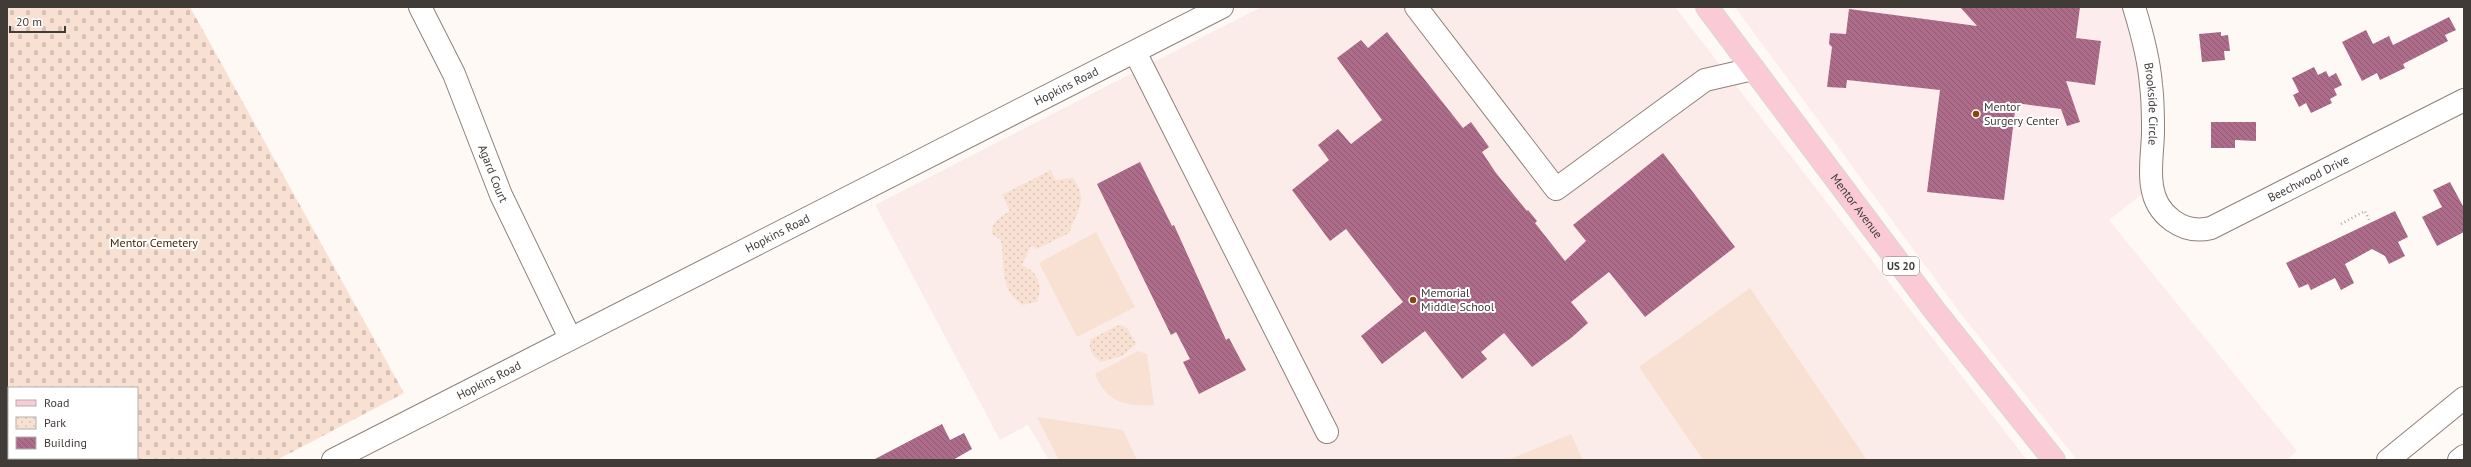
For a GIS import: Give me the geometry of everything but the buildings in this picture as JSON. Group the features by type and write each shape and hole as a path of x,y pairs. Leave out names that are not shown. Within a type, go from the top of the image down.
{"main road":[{"name":"Mentor Avenue","path":"1707,7 1935,312 2054,460"}],"street":[{"name":"Agard Court","path":"420,7 454,74 501,195 570,338"},
{"name":"Hopkins Road","path":"333,460 1222,7"},
{"path":"1416,7 1556,189 1706,80 1753,69"},
{"name":"Brookside Circle","path":"2134,7 2145,46 2151,85 2153,130 2152,187 2158,202"},
{"path":"1134,52 1206,191 1327,432"},
{"name":"Beechwood Drive","path":"2158,202 2169,219 2186,229 2199,231 2211,228 2464,100"},
{"path":"2388,460 2464,398"},
{"path":"2459,460 2464,456"}],"path":[{"path":"2341,224 2365,211 2370,222"}],"shaded area":[{"name":"Memorial Middle School","path":"1261,7 1675,7 2027,460 1049,460 1028,425 1000,440 875,205"},
{"path":"1735,7 2124,7 2137,49 2143,95 2142,194 2109,220 2297,451 2287,460 2077,460 1958,310"}],"green space":[{"name":"Mentor Cemetery","path":"7,7 190,7 404,393 277,460 7,460"},
{"path":"1051,170 1055,180 1073,178 1080,193 1080,206 1069,233 1037,249 1031,246 1022,265 1028,268 1036,276 1040,290 1037,302 1023,305 1015,299 1007,285 1004,277 1001,240 992,234 992,230 997,220 1010,211 1002,195"},
{"path":"1096,232 1135,307 1077,337 1039,263"},
{"path":"1750,288 1867,460 1703,460 1639,367"},
{"path":"1122,325 1128,329 1136,344 1122,356 1101,362 1095,358 1090,347 1090,340 1116,326"},
{"path":"1138,351 1147,354 1154,405 1135,405 1118,401 1105,391 1095,374"},
{"path":"1037,417 1123,430 1137,460 1059,460"},
{"path":"1571,434 1583,460 1508,460"}],"place":[{"name":"Mentor Surgery Center","path":"1976,114"},
{"name":"Memorial Middle School","path":"1413,300"}]}
